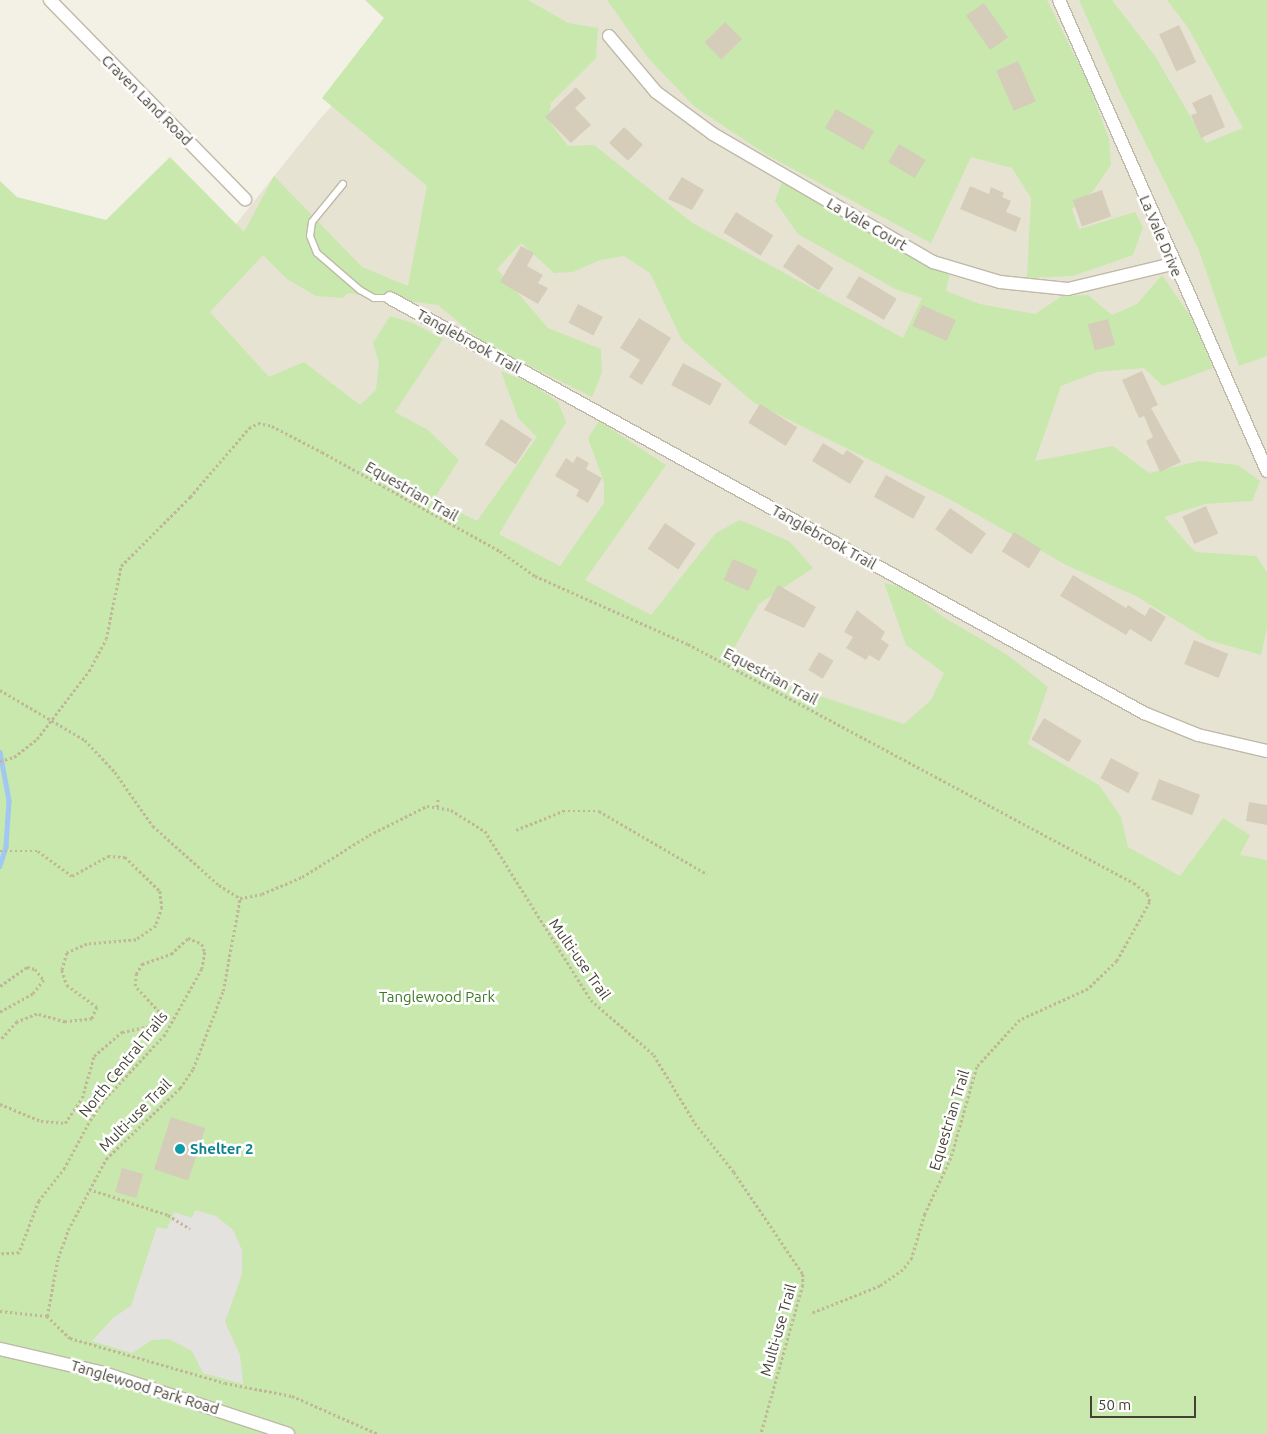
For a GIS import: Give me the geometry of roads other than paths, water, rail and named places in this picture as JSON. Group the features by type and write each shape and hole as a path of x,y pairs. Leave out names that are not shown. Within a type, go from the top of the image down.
{"street":[{"name":"Craven Land Road","path":"50,0 245,199"},
{"name":"La Vale Drive","path":"1058,0 1172,264 1267,471"},
{"name":"La Vale Court","path":"609,36 656,92 713,134 933,262 1000,282 1068,288 1172,264"},
{"name":"Tanglebrook Trail","path":"390,298 1144,714 1198,735 1267,751"},
{"path":"1267,746 1267,751"},
{"name":"Tanglewood Park Road","path":"0,1349 114,1375 288,1434"}],"lane":[{"path":"343,184 312,222 310,236 331,267 360,290 374,298 390,298"}],"waterway":[{"path":"0,752 9,800 6,847 0,866"}],"place":[{"name":"Shelter 2","path":"180,1149"}],"park label":[{"name":"Tanglewood Park","path":"437,997"}]}
